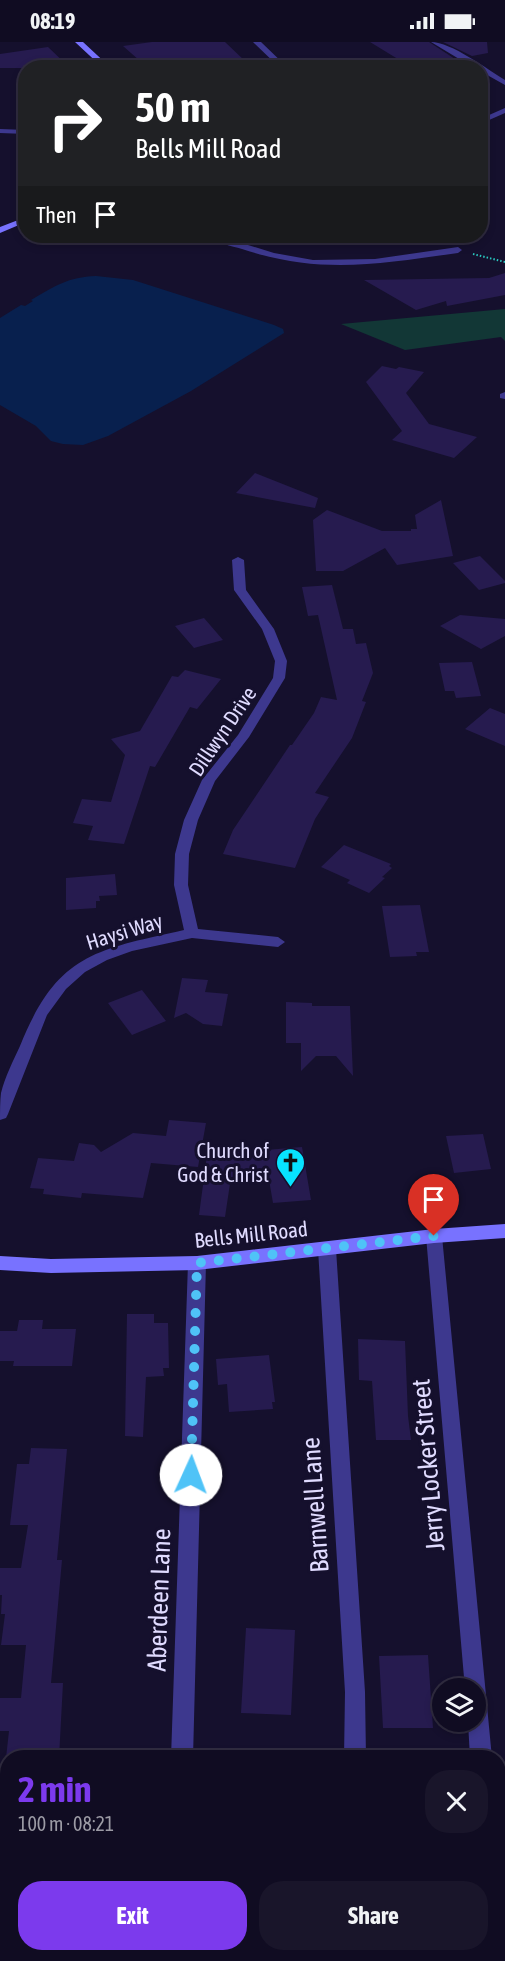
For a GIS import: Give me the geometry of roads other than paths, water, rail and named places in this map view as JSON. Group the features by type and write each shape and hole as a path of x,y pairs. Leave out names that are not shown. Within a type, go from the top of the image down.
{"street":[{"path":"79,42 99,60"},
{"path":"257,42 276,60"},
{"path":"435,42 466,60"},
{"path":"488,73 505,83"},
{"path":"488,118 505,111"},
{"path":"0,131 18,132"},
{"path":"0,230 18,222"},
{"path":"233,243 265,254 316,263 363,262 458,250"},
{"name":"Dillwyn Drive","path":"192,933 181,885 182,854 190,820 209,780 243,737 279,678 281,661 268,629 240,590 238,560"},
{"name":"Haysi Way","path":"0,1114 40,1014 61,985 80,968 102,956 129,947 192,933 278,942"},
{"name":"Bells Mill Road","path":"0,1263 51,1266 197,1263 434,1236 505,1231"},
{"name":"Jerry Locker Street","path":"434,1236 474,1678"},
{"name":"Barnwell Lane","path":"327,1249 355,1692 355,1750"},
{"name":"Aberdeen Lane","path":"183,1750 197,1263"},
{"path":"479,1732 480,1750"}],"water":[{"path":"96,276 133,280 274,325 283,329 284,333 191,391 108,436 83,445 51,441 36,426 0,405 0,318 21,305 25,306 47,290 62,283 77,278"}],"place":[{"name":"Church of God & Christ","path":"290,1188"}]}
